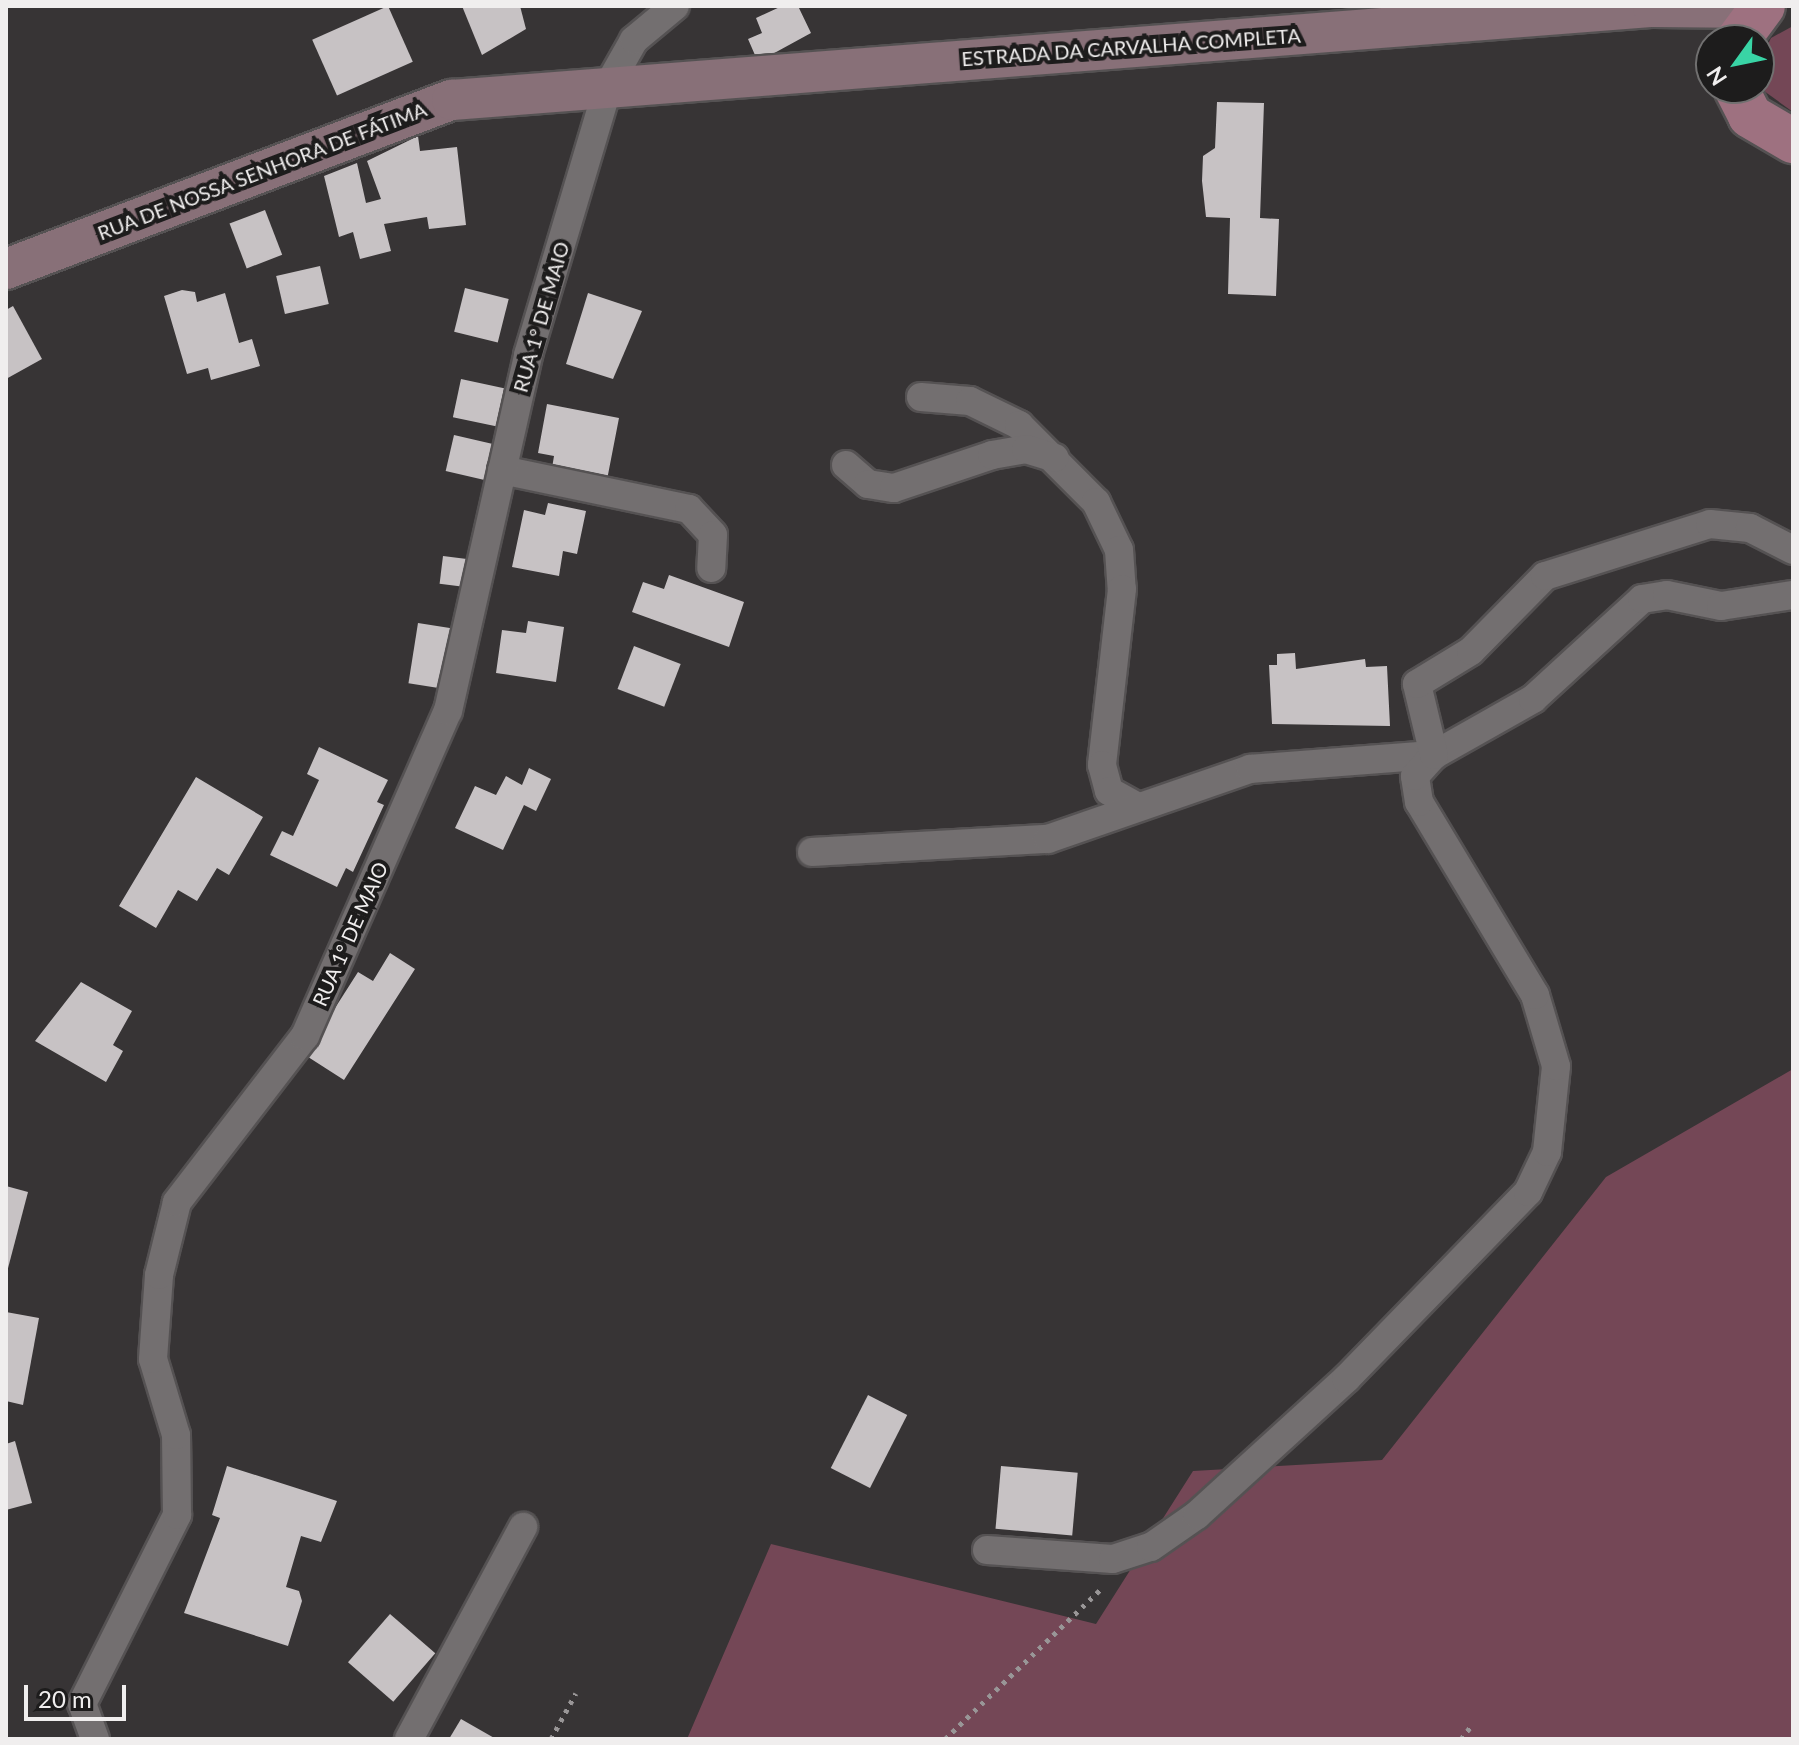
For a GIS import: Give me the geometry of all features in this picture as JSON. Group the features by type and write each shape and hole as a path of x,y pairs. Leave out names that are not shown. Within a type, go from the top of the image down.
{"main road":[{"path":"1744,104 1750,116 1793,141"}],"street":[{"path":"544,91 594,71 675,6"},
{"name":"ESTRADA DA CARVALHA COMPLETA","path":"608,86 1652,7 1753,18"},
{"name":"ESTRADA DA CARVALHA COMPLETA","path":"1652,7 1704,24"},
{"path":"634,40 641,72 655,83"},
{"path":"608,86 634,40"},
{"name":"RUA DE NOSSA SENHORA DE FÁTIMA","path":"6,269 452,100 608,86"},
{"name":"RUA 1° DE MAIO","path":"95,1739 82,1704 177,1515 176,1435 153,1359 159,1275 177,1202 305,1036 448,711 528,355 608,86"},
{"path":"921,397 970,401 1019,425 1059,460 1096,502 1119,550 1122,589 1102,765 1109,791 1136,806"},
{"path":"846,465 868,484 894,488 992,455 1026,449 1059,460"},
{"path":"502,470 689,509 713,535 711,568"},
{"path":"1434,755 1417,684 1471,651 1545,576 1710,524 1750,528 1793,550"},
{"path":"987,1550 1113,1559 1151,1547 1197,1515 1346,1379 1528,1192 1547,1152 1556,1066 1535,995 1419,802 1415,776 1434,755 1533,699 1642,599 1667,595 1721,606 1793,595"},
{"path":"812,852 1048,839 1250,769 1434,755"},
{"path":"409,1739 523,1527"}],"path":[{"path":"945,1739 1107,1584"},
{"path":"551,1739 576,1693"},
{"path":"1461,1739 1471,1726"}],"shaded area":[{"path":"1793,26 1793,112 1775,99 1775,36"},
{"path":"1793,1069 1793,1739 687,1739 771,1544 1096,1624 1193,1471 1382,1460 1606,1177"}],"building":[{"path":"388,6 413,62 337,95 312,40"},
{"path":"462,6 520,6 526,29 482,55"},
{"path":"782,6 798,6 811,33 758,62 748,39 762,33 756,18"},
{"path":"1217,102 1264,103 1260,218 1279,219 1276,296 1228,294 1230,218 1206,217 1202,181 1203,156 1215,148"},
{"path":"418,136 420,151 457,147 466,225 429,229 427,217 384,224 391,251 360,259 353,232 339,237 324,176 357,163 366,203 381,199 367,161"},
{"path":"265,210 282,255 247,268 230,224"},
{"path":"320,266 329,304 285,314 276,276"},
{"path":"465,288 509,299 498,343 454,332"},
{"path":"182,290 195,292 197,302 225,293 239,343 252,339 260,366 211,380 208,368 187,374 164,296"},
{"path":"588,293 642,311 613,379 566,364"},
{"path":"13,306 42,359 6,379 6,310"},
{"path":"461,379 504,388 496,426 453,417"},
{"path":"547,404 619,418 606,485 551,474 554,456 538,453"},
{"path":"454,435 494,444 486,480 446,471"},
{"path":"548,503 586,511 577,554 563,551 559,576 512,567 524,510 545,515"},
{"path":"443,556 467,559 463,587 440,584"},
{"path":"669,575 744,602 729,647 632,612 643,582 664,589"},
{"path":"528,621 564,627 556,682 496,673 502,630 526,633"},
{"path":"418,623 455,629 445,689 408,683"},
{"path":"634,646 681,664 664,707 618,689"},
{"path":"1295,653 1296,669 1365,659 1366,667 1387,666 1390,726 1272,724 1269,665 1277,665 1277,654"},
{"path":"319,747 388,780 377,802 384,805 353,872 346,868 337,887 270,855 282,831 293,836 319,780 307,774"},
{"path":"529,768 551,779 536,811 524,805 503,850 455,828 475,786 496,795 506,776 522,785"},
{"path":"196,777 263,817 229,875 217,868 197,901 178,890 156,928 119,906"},
{"path":"390,953 415,969 344,1080 305,1055 358,972 373,981"},
{"path":"81,982 132,1011 113,1045 123,1051 106,1082 35,1041"},
{"path":"6,1186 28,1192 7,1272 6,1272"},
{"path":"6,1312 39,1318 23,1405 6,1401"},
{"path":"868,1395 907,1415 870,1488 831,1468"},
{"path":"15,1441 32,1503 6,1510 6,1444"},
{"path":"227,1466 337,1501 321,1542 301,1536 286,1587 299,1591 302,1601 288,1646 184,1613 220,1518 212,1515"},
{"path":"1001,1466 1078,1473 1072,1535 996,1529"},
{"path":"390,1614 435,1653 393,1702 348,1662"},
{"path":"461,1719 496,1739 449,1739"}]}
